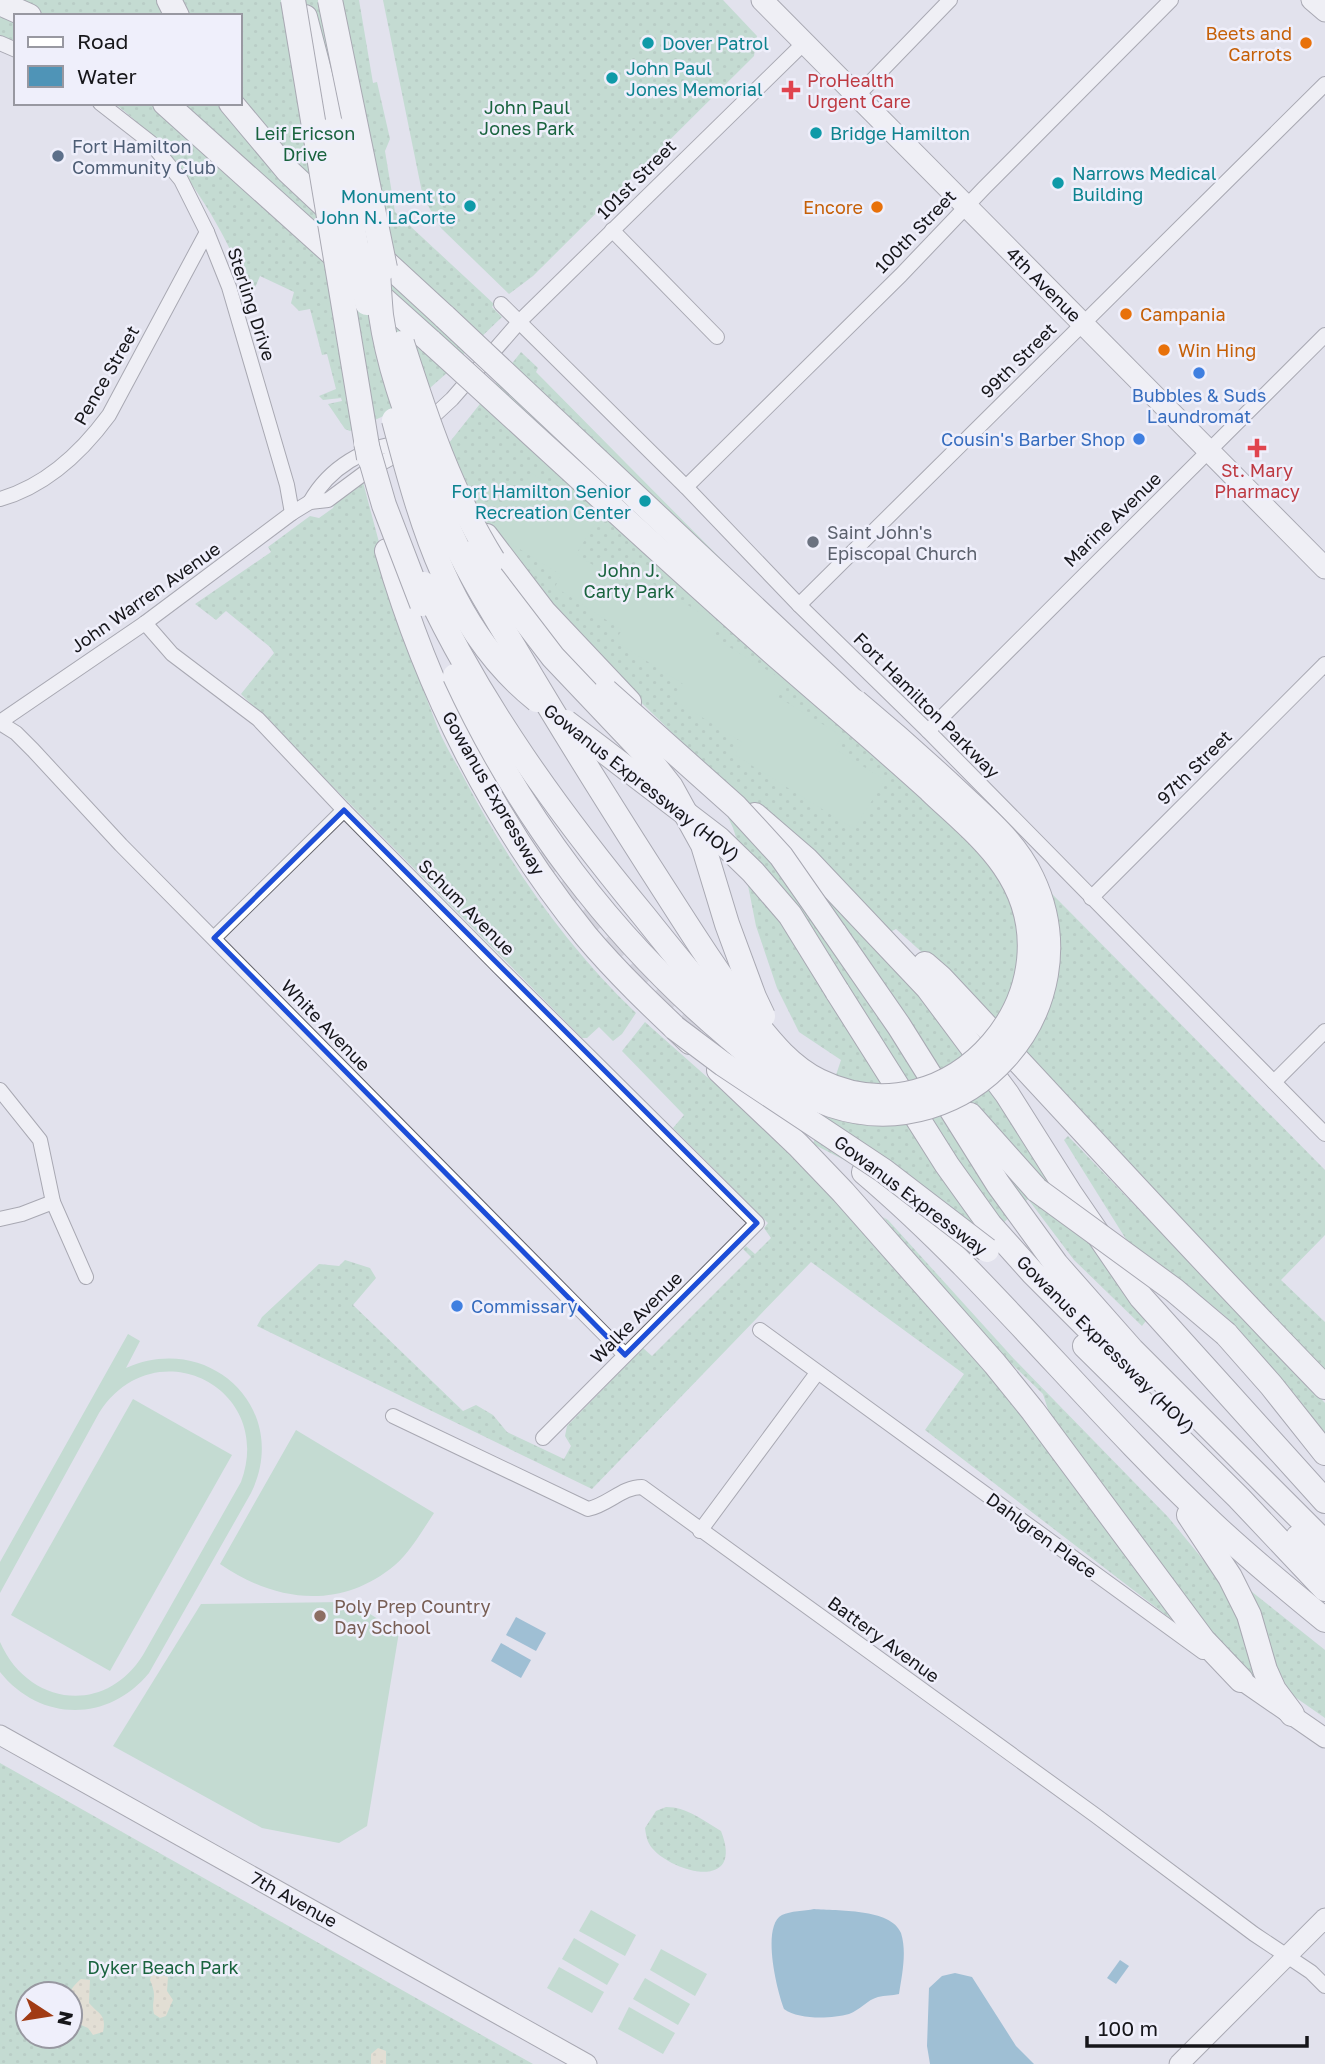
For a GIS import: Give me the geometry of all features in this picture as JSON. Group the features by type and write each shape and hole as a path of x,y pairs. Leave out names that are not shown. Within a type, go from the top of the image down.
{"highway":[{"name":"Gowanus Expressway","path":"293,0 366,443 387,551 426,666 471,758 512,831 560,902 614,967 676,1028 723,1065 900,1182 987,1250 1037,1296 1239,1498 1325,1589"},
{"path":"300,0 334,128"},
{"path":"311,0 334,128"},
{"path":"320,0 334,128"},
{"path":"320,0 377,251 402,345 449,477 463,509 499,569 551,635 579,665 736,807 781,856 899,1026 998,1184 1056,1264 1162,1382 1325,1543"},
{"path":"330,0 415,402 415,441 488,572 553,657 646,755 671,787 703,845 727,924 754,997 771,1029 796,1057 824,1074 853,1084 891,1087 924,1081 941,1074 984,1044 1005,1015 1016,989 1022,941 1011,893 989,859 949,818 885,761 863,732"},
{"path":"0,3 25,14"},
{"path":"167,105 431,342 758,639 946,805 995,854 1018,892 1028,923 1027,972 1013,1017 989,1049 975,1062 945,1081 927,1088 892,1094 863,1093 830,1086 784,1057 726,985 569,740 462,559 441,512 402,406 382,317 377,251"},
{"path":"232,105 288,172 842,690 1001,844 1022,873 1038,922 1040,958 1035,992 1024,1019 1008,1043 990,1063 968,1081 939,1096 905,1104 858,1104 818,1091 776,1064 727,1015 630,899 541,782 474,681 424,584"},
{"name":"Gowanus Expressway (HOV)","path":"334,128 370,320 408,475 446,583 485,648 526,691 719,839 753,872 790,915 888,1074 990,1225 1076,1316 1325,1565"},
{"path":"415,441 544,612 618,692 806,859 929,988 1007,1094 1069,1192 1141,1297 1325,1501"},
{"path":"366,443 384,505 411,579 473,715 516,792 560,858 639,951 700,1013 783,1080 813,1098 844,1109 874,1113 909,1112 961,1094 986,1078 1017,1045 1032,1020 1045,980 1048,949 1045,920 1034,880 1005,837 911,749 842,690"},
{"path":"846,899 940,977 1097,1143 1226,1286 1325,1387"},
{"path":"899,1026 989,1139 1037,1190 1174,1290 1226,1334 1325,1453"},
{"path":"676,1028 772,1119 843,1192 1033,1410 1203,1640 1241,1680"},
{"name":"Gowanus Expressway","path":"864,1172 909,1212 996,1299 1211,1523 1325,1620"},
{"path":"1138,1448 1191,1518 1230,1577 1249,1615 1265,1670 1274,1690 1292,1714"}],"main road":[{"name":"4th Avenue","path":"762,0 1325,568"},
{"path":"1311,0 1325,12"},
{"name":"Dahlgren Place","path":"1241,1680 1325,1738"},
{"name":"7th Avenue","path":"0,1735 587,2064"},
{"path":"1179,2064 1325,1918"}],"street":[{"path":"857,96 950,0"},
{"name":"100th Street","path":"686,488 911,265 1171,0"},
{"name":"101st Street","path":"497,346 805,41"},
{"name":"99th Street","path":"799,605 1325,84"},
{"name":"Sterling Drive","path":"103,105 150,142 181,180 207,232 229,287 287,485 292,513"},
{"path":"612,230 717,337"},
{"name":"Pence Street","path":"0,499 17,494 44,480 89,443 109,415 207,232"},
{"name":"Fort Hamilton Parkway","path":"501,304 799,605 928,731 1325,1134"},
{"name":"Marine Avenue","path":"928,731 1325,335"},
{"name":"John Warren Avenue","path":"0,722 145,623 292,513 310,502 328,500 366,471 415,441 497,346"},
{"name":"Schum Avenue","path":"145,623 172,654 258,719 344,810 757,1223"},
{"name":"97th Street","path":"1091,898 1325,664"},
{"name":"White Avenue","path":"0,722 33,750 121,845 625,1355"},
{"path":"214,938 344,810"},
{"path":"1273,1082 1325,1031"},
{"path":"0,1090 40,1140 53,1202 86,1277"},
{"path":"0,1219 53,1202"},
{"name":"Walke Avenue","path":"543,1438 757,1223"},
{"name":"Dahlgren Place","path":"760,1330 1241,1680"},
{"path":"701,1531 817,1373"},
{"name":"Battery Avenue","path":"393,1416 587,1509 599,1507 630,1487 642,1487 1311,1972 1325,1986"}],"highlighted area":[{"path":"344,810 757,1223 625,1355 214,938"}],"green space":[{"name":"Leif Ericson Drive","path":"0,0 359,0 373,83 377,82 390,139 385,151 395,212 494,304 492,307 502,317 413,403 350,431 345,429 328,404 342,401 341,398 323,400 319,396 336,389 327,354 322,355 310,309 299,311 291,303 294,292 260,276 254,290 247,287 223,235 193,186 157,142 116,105 242,105 242,14 14,14 14,41 0,35"},
{"name":"John Paul Jones Park","path":"383,0 723,0 757,36 754,56 533,276 509,294 441,228 423,197"},
{"name":"John J. Carty Park","path":"521,352 538,368 536,372 1325,1170 1325,1235 1281,1280 1325,1322 1325,1374 944,972 896,929 873,941 955,1031 1148,1318 1142,1326 1074,1260 1028,1199 991,1235 813,1144 841,1060 799,1032 777,988 756,926 742,855 733,828 703,763 604,666 422,477"},
{"path":"531,473 600,516 576,554 642,597 652,583 720,625 713,637 785,681 776,696 842,736 835,749 885,780 854,829 735,755 742,742 674,700 683,684 615,641 622,630 555,587 561,575 494,533"},
{"path":"363,482 406,636 446,746 500,842 541,903 586,960 636,1013 622,1034 613,1041 599,1027 587,1038 582,1038 241,694 274,653 226,611 216,620 195,604 271,552 268,547 310,516 319,518 333,508 337,498"},
{"path":"645,1022 707,1077 764,1121 804,1161 1022,1414 1175,1622 925,1430 964,1374 811,1262 592,1489 257,1326 262,1317 319,1264 339,1266 345,1260 370,1268 376,1278 353,1305 463,1411 476,1405 493,1415 507,1432 564,1459 571,1446 565,1436 567,1426 643,1348 652,1356 751,1257 743,1249 746,1246 755,1254 771,1238 764,1228 768,1223 673,1128 684,1115 622,1051"},
{"path":"1068,1136 1325,1403 1325,1433 1288,1386 1226,1317 1186,1284 1129,1244 1064,1140"},
{"path":"883,1217 1014,1359 1168,1517 1214,1573 1237,1613 1256,1681 1217,1646 1053,1425 1043,1394 993,1346 933,1279"},
{"path":"128,1334 140,1341 126,1368 157,1359 186,1360 213,1369 235,1385 251,1407 260,1433 261,1462 251,1493 149,1673 114,1701 94,1708 74,1710 54,1707 34,1700 16,1688 0,1672 0,1642 13,1663 29,1680 48,1690 68,1695 88,1695 109,1688 127,1675 143,1655 241,1482 247,1448 241,1419 226,1396 204,1380 177,1372 149,1374 122,1387 99,1413 0,1593 0,1562"},
{"path":"133,1399 232,1455 110,1671 11,1615"},
{"path":"296,1430 434,1513 395,1565 374,1580 352,1590 308,1596 285,1593 263,1587 220,1564"},
{"path":"1247,1588 1325,1650 1325,1718 1292,1695 1274,1676"},
{"path":"344,1602 357,1606 399,1632 367,1826 339,1843 262,1828 113,1746 201,1604"},
{"name":"Dyker Beach Park","path":"0,1763 533,2064 0,2064"},
{"path":"666,1807 688,1812 721,1831 726,1850 723,1863 715,1870 689,1870 662,1857 652,1848 645,1828 656,1811"},
{"path":"591,1910 636,1935 625,1956 579,1931"},
{"path":"574,1938 619,1964 607,1985 562,1959"},
{"path":"661,1949 707,1974 695,1996 650,1970"},
{"path":"559,1967 604,1992 592,2013 547,1988"},
{"path":"645,1978 690,2004 678,2025 633,1999"},
{"path":"629,2007 675,2033 663,2054 618,2029"}],"sand":[{"path":"157,1973 168,1977 167,1991 173,2000 166,2016 160,2018 154,2014 154,1991 150,1980 151,1976"},
{"path":"81,1979 90,1980 89,2003 103,2018 103,2032 93,2035 84,2026 84,1980"},
{"path":"378,2048 386,2051 386,2064 371,2064 371,2054"}],"water":[{"path":"516,1617 546,1633 536,1651 506,1635"},
{"path":"501,1643 531,1660 521,1678 491,1661"},
{"path":"814,1909 862,1912 886,1919 895,1925 901,1933 904,1948 899,1994 878,1997 849,2014 833,2017 806,2017 784,2009 772,1959 772,1932 776,1921 782,1915"},
{"path":"1120,1960 1129,1966 1116,1984 1107,1978"},
{"path":"955,1973 972,1977 1016,2046 1034,2064 930,2064 927,2046 929,1988 942,1976"}],"tunnel":[{"path":"540,853 609,939 686,1016 741,1065"}],"place":[{"name":"Dover Patrol","path":"648,43"},
{"name":"Beets and Carrots","path":"1306,43"},
{"name":"John Paul Jones Memorial","path":"612,78"},
{"name":"ProHealth Urgent Care","path":"791,90"},
{"name":"Bridge Hamilton","path":"816,133"},
{"name":"Fort Hamilton Community Club","path":"58,156"},
{"name":"Narrows Medical Building","path":"1058,183"},
{"name":"Monument to John N. LaCorte","path":"470,206"},
{"name":"Encore","path":"877,207"},
{"name":"Campania","path":"1126,314"},
{"name":"Win Hing","path":"1164,350"},
{"name":"Bubbles & Suds Laundromat","path":"1199,373"},
{"name":"Cousin's Barber Shop","path":"1139,439"},
{"name":"St. Mary Pharmacy","path":"1257,448"},
{"name":"Fort Hamilton Senior Recreation Center","path":"645,501"},
{"name":"Saint John's Episcopal Church","path":"813,542"},
{"name":"Commissary","path":"457,1306"},
{"name":"Poly Prep Country Day School","path":"320,1616"}]}
